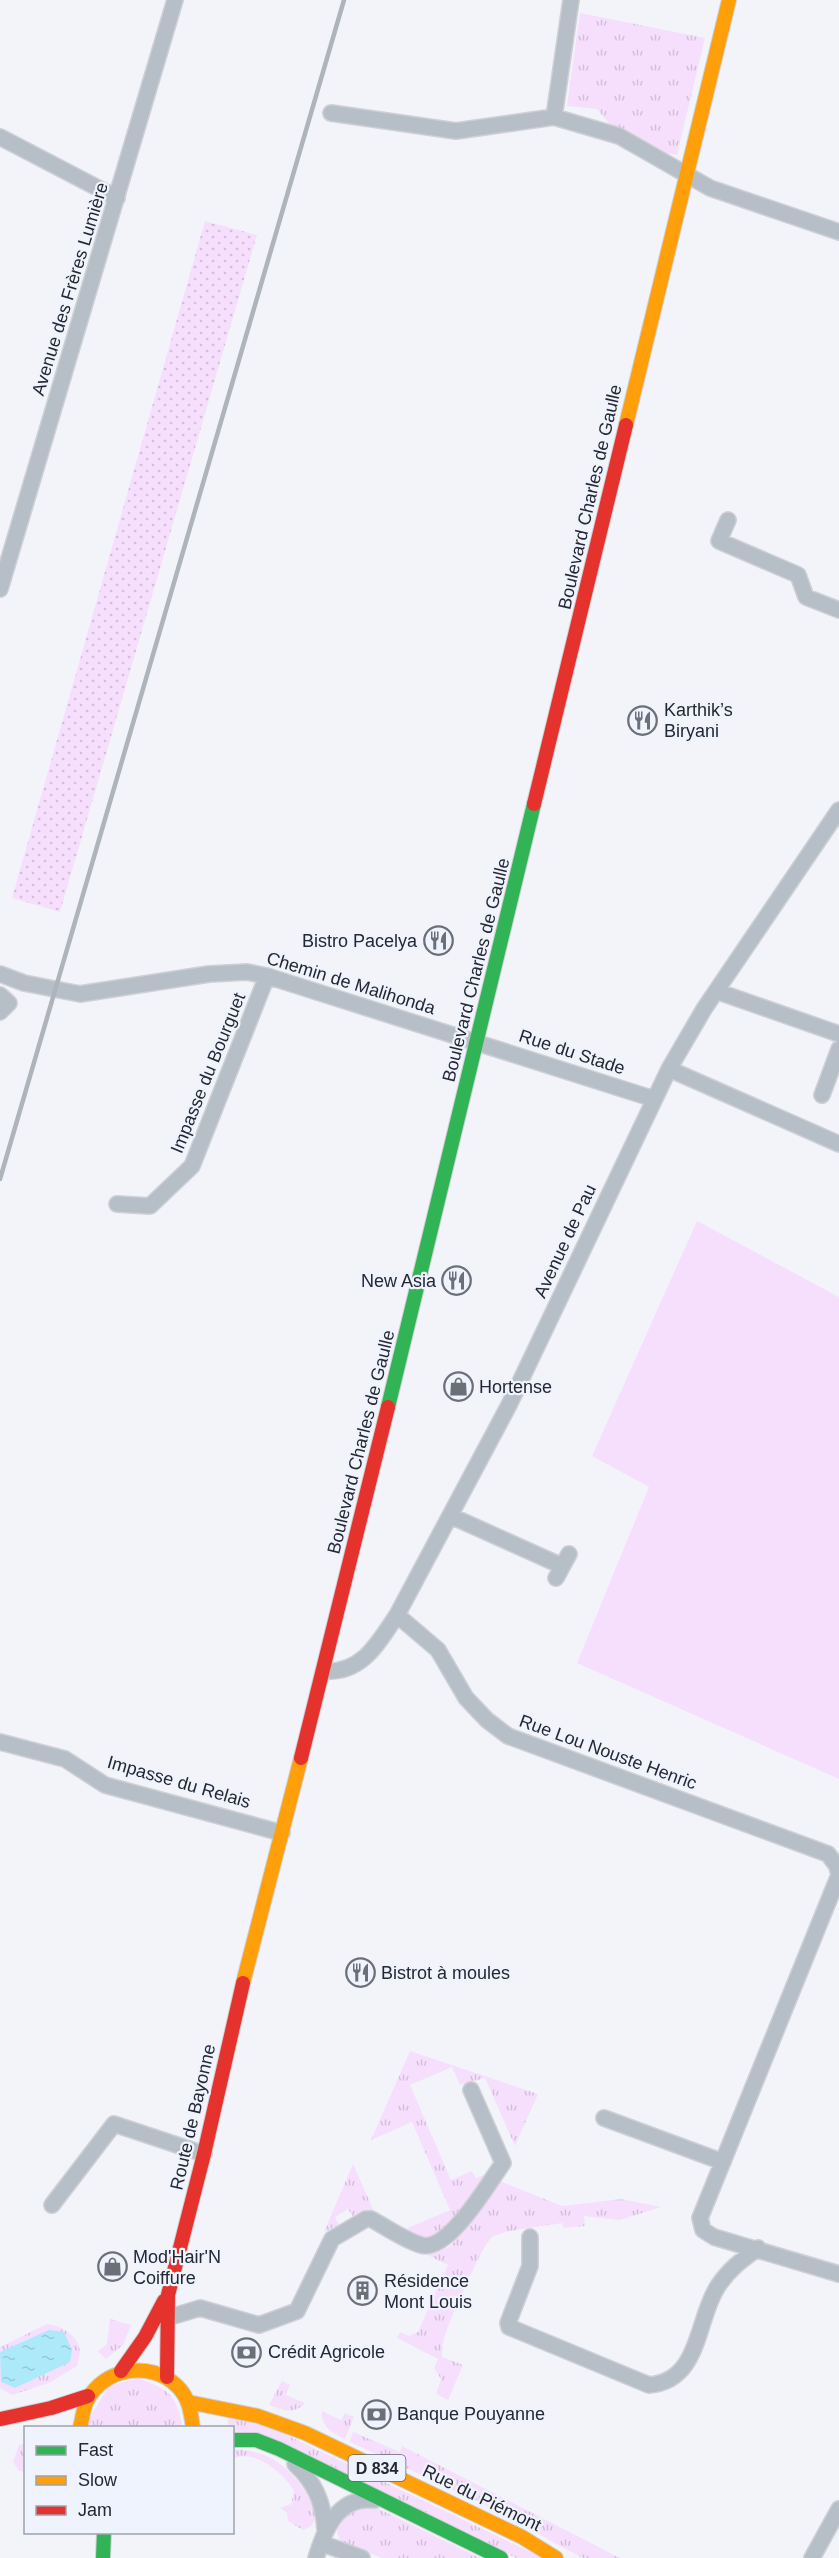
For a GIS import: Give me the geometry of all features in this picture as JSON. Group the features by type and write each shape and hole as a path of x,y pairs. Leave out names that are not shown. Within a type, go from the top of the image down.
{"main road":[{"name":"Boulevard Charles de Gaulle","path":"253,1947 324,1671 729,0"},
{"name":"Route de Bayonne","path":"167,2378 168,2295 253,1947"},
{"name":"Route de Bayonne","path":"121,2371 145,2337 168,2295"},
{"path":"80,2426 81,2412 88,2396 104,2379 121,2371 136,2369 152,2371 167,2378 179,2388 188,2402 193,2426"},
{"path":"1,2419 51,2408 88,2396"},
{"name":"Rue du Piémont","path":"188,2402 258,2416 305,2433 522,2537 556,2558"},
{"path":"1,2419 24,2427"},
{"name":"D 834","path":"234,2440 256,2440 279,2449 501,2558"},
{"path":"104,2534 104,2554"},
{"path":"104,2554 113,2534"}],"street":[{"name":"Avenue des Frères Lumière","path":"0,589 175,0"},
{"path":"554,117 571,0"},
{"path":"331,113 456,131 554,117 619,136 710,188 839,232"},
{"path":"0,137 117,198"},
{"path":"728,520 719,542 798,575 806,597 839,610"},
{"name":"Avenue de Pau","path":"324,1671 333,1672 356,1666 376,1646 397,1615 509,1405 669,1070 716,991 839,810"},
{"name":"Chemin de Malihonda","path":"0,974 24,983 80,994 209,974 247,972 267,976 478,1041"},
{"name":"Impasse du Bourguet","path":"117,1204 150,1206 192,1166 267,976"},
{"path":"716,991 839,1034"},
{"name":"Rue du Stade","path":"478,1041 654,1099"},
{"path":"822,1095 839,1049"},
{"path":"669,1070 839,1144"},
{"path":"451,1516 562,1566"},
{"name":"Rue Lou Nouste Henric","path":"397,1615 438,1650 466,1698 487,1720 508,1736 828,1854 837,1866 839,1875 700,2218 703,2230 714,2237 758,2248"},
{"name":"Impasse du Relais","path":"0,1742 65,1760 105,1785 282,1833"},
{"path":"167,2318 200,2308 259,2325 297,2312 332,2239 366,2219 371,2219 422,2246 435,2244 449,2236 503,2163 471,2090"},
{"path":"604,2118 723,2162"},
{"path":"52,2205 114,2124 204,2154"},
{"path":"530,2237 530,2266 508,2323 509,2327 649,2385 667,2382 678,2373 692,2355 717,2288 732,2267 758,2248 839,2274"},
{"path":"279,2449 314,2484 323,2508 320,2543"},
{"path":"320,2543 335,2514 348,2505 360,2500 388,2502"},
{"path":"812,2558 839,2509"},
{"path":"320,2543 362,2558"}],"green space":[{"path":"580,13 705,38 677,155 660,152 612,127 597,109 567,106"},
{"path":"205,221 257,235 60,912 12,898"},
{"path":"697,1221 839,1297 839,1779 577,1663 649,1487 592,1456"},
{"path":"410,2051 538,2094 515,2146 485,2078 460,2085 452,2067 410,2085 451,2180 472,2171 476,2178 486,2174 444,2235 426,2241 411,2235 408,2228 450,2210 412,2122 371,2140"},
{"path":"353,2164 376,2216 359,2214 353,2217 348,2209 335,2217 339,2225 324,2232"},
{"path":"497,2180 562,2206 621,2199 661,2207 620,2220 584,2216 585,2226 563,2228 562,2223 513,2231 491,2238 465,2286 443,2341 442,2357 463,2365 448,2400 436,2394 441,2379 434,2368 438,2359 397,2338 400,2332 409,2336 418,2332 448,2265 421,2252 440,2251 451,2246"},
{"path":"110,2319 131,2325 123,2345 106,2359 98,2351 107,2344"},
{"path":"47,2324 58,2326 76,2340 80,2351 77,2366 49,2383 12,2395 0,2388 0,2347"},
{"path":"138,2378 157,2386 170,2394 174,2400 182,2426 88,2426 88,2420 109,2386"},
{"path":"282,2381 290,2385 286,2395 305,2403 301,2407 288,2410 269,2405"},
{"path":"322,2411 341,2420 345,2413 354,2417 345,2439 325,2425"},
{"path":"227,2417 270,2427 543,2558 516,2558 465,2531 234,2433 234,2426 229,2426"},
{"path":"353,2432 400,2452 402,2446 620,2558 582,2558 488,2506 350,2442"},
{"path":"24,2444 24,2472 19,2471 13,2462 19,2445"},
{"path":"234,2449 253,2452 273,2459 289,2472 307,2493 313,2505 315,2515 312,2524 303,2530 288,2521 287,2513 280,2508 291,2504 294,2491 289,2484 267,2464 241,2456 234,2459"},
{"path":"371,2505 480,2558 383,2558 343,2543 339,2539 336,2527 347,2510"}],"water":[{"path":"49,2330 64,2332 72,2350 70,2362 15,2388 1,2382 0,2352"}],"railway":[{"path":"0,1179 344,0"}],"traffic: fast":[{"path":"388,1407 534,804"},
{"path":"234,2440 256,2440 279,2449 501,2558"},
{"path":"103,2558 104,2534"}],"traffic: slow":[{"path":"626,425 729,0"},
{"path":"243,1983 301,1758"},
{"path":"80,2426 87,2401 94,2390 104,2381 128,2371 154,2373 177,2386 189,2406 193,2426"},
{"path":"188,2402 258,2416 305,2433 522,2537 556,2558"}],"traffic: jam":[{"path":"534,804 626,425"},
{"path":"301,1758 388,1407"},
{"path":"167,2377 168,2295 204,2154 243,1983"},
{"path":"121,2371 145,2337 164,2301"},
{"path":"1,2419 51,2408 88,2396"}],"place":[{"name":"Karthik’s Biryani","path":"643,720"},
{"name":"Bistro Pacelya","path":"438,941"},
{"name":"New Asia","path":"457,1281"},
{"name":"Hortense","path":"458,1387"},
{"name":"Bistrot à moules","path":"360,1973"},
{"name":"Mod'Hair'N Coiffure","path":"112,2267"},
{"name":"Résidence Mont Louis","path":"363,2291"},
{"name":"Crédit Agricole","path":"247,2352"},
{"name":"Banque Pouyanne","path":"376,2414"}]}
